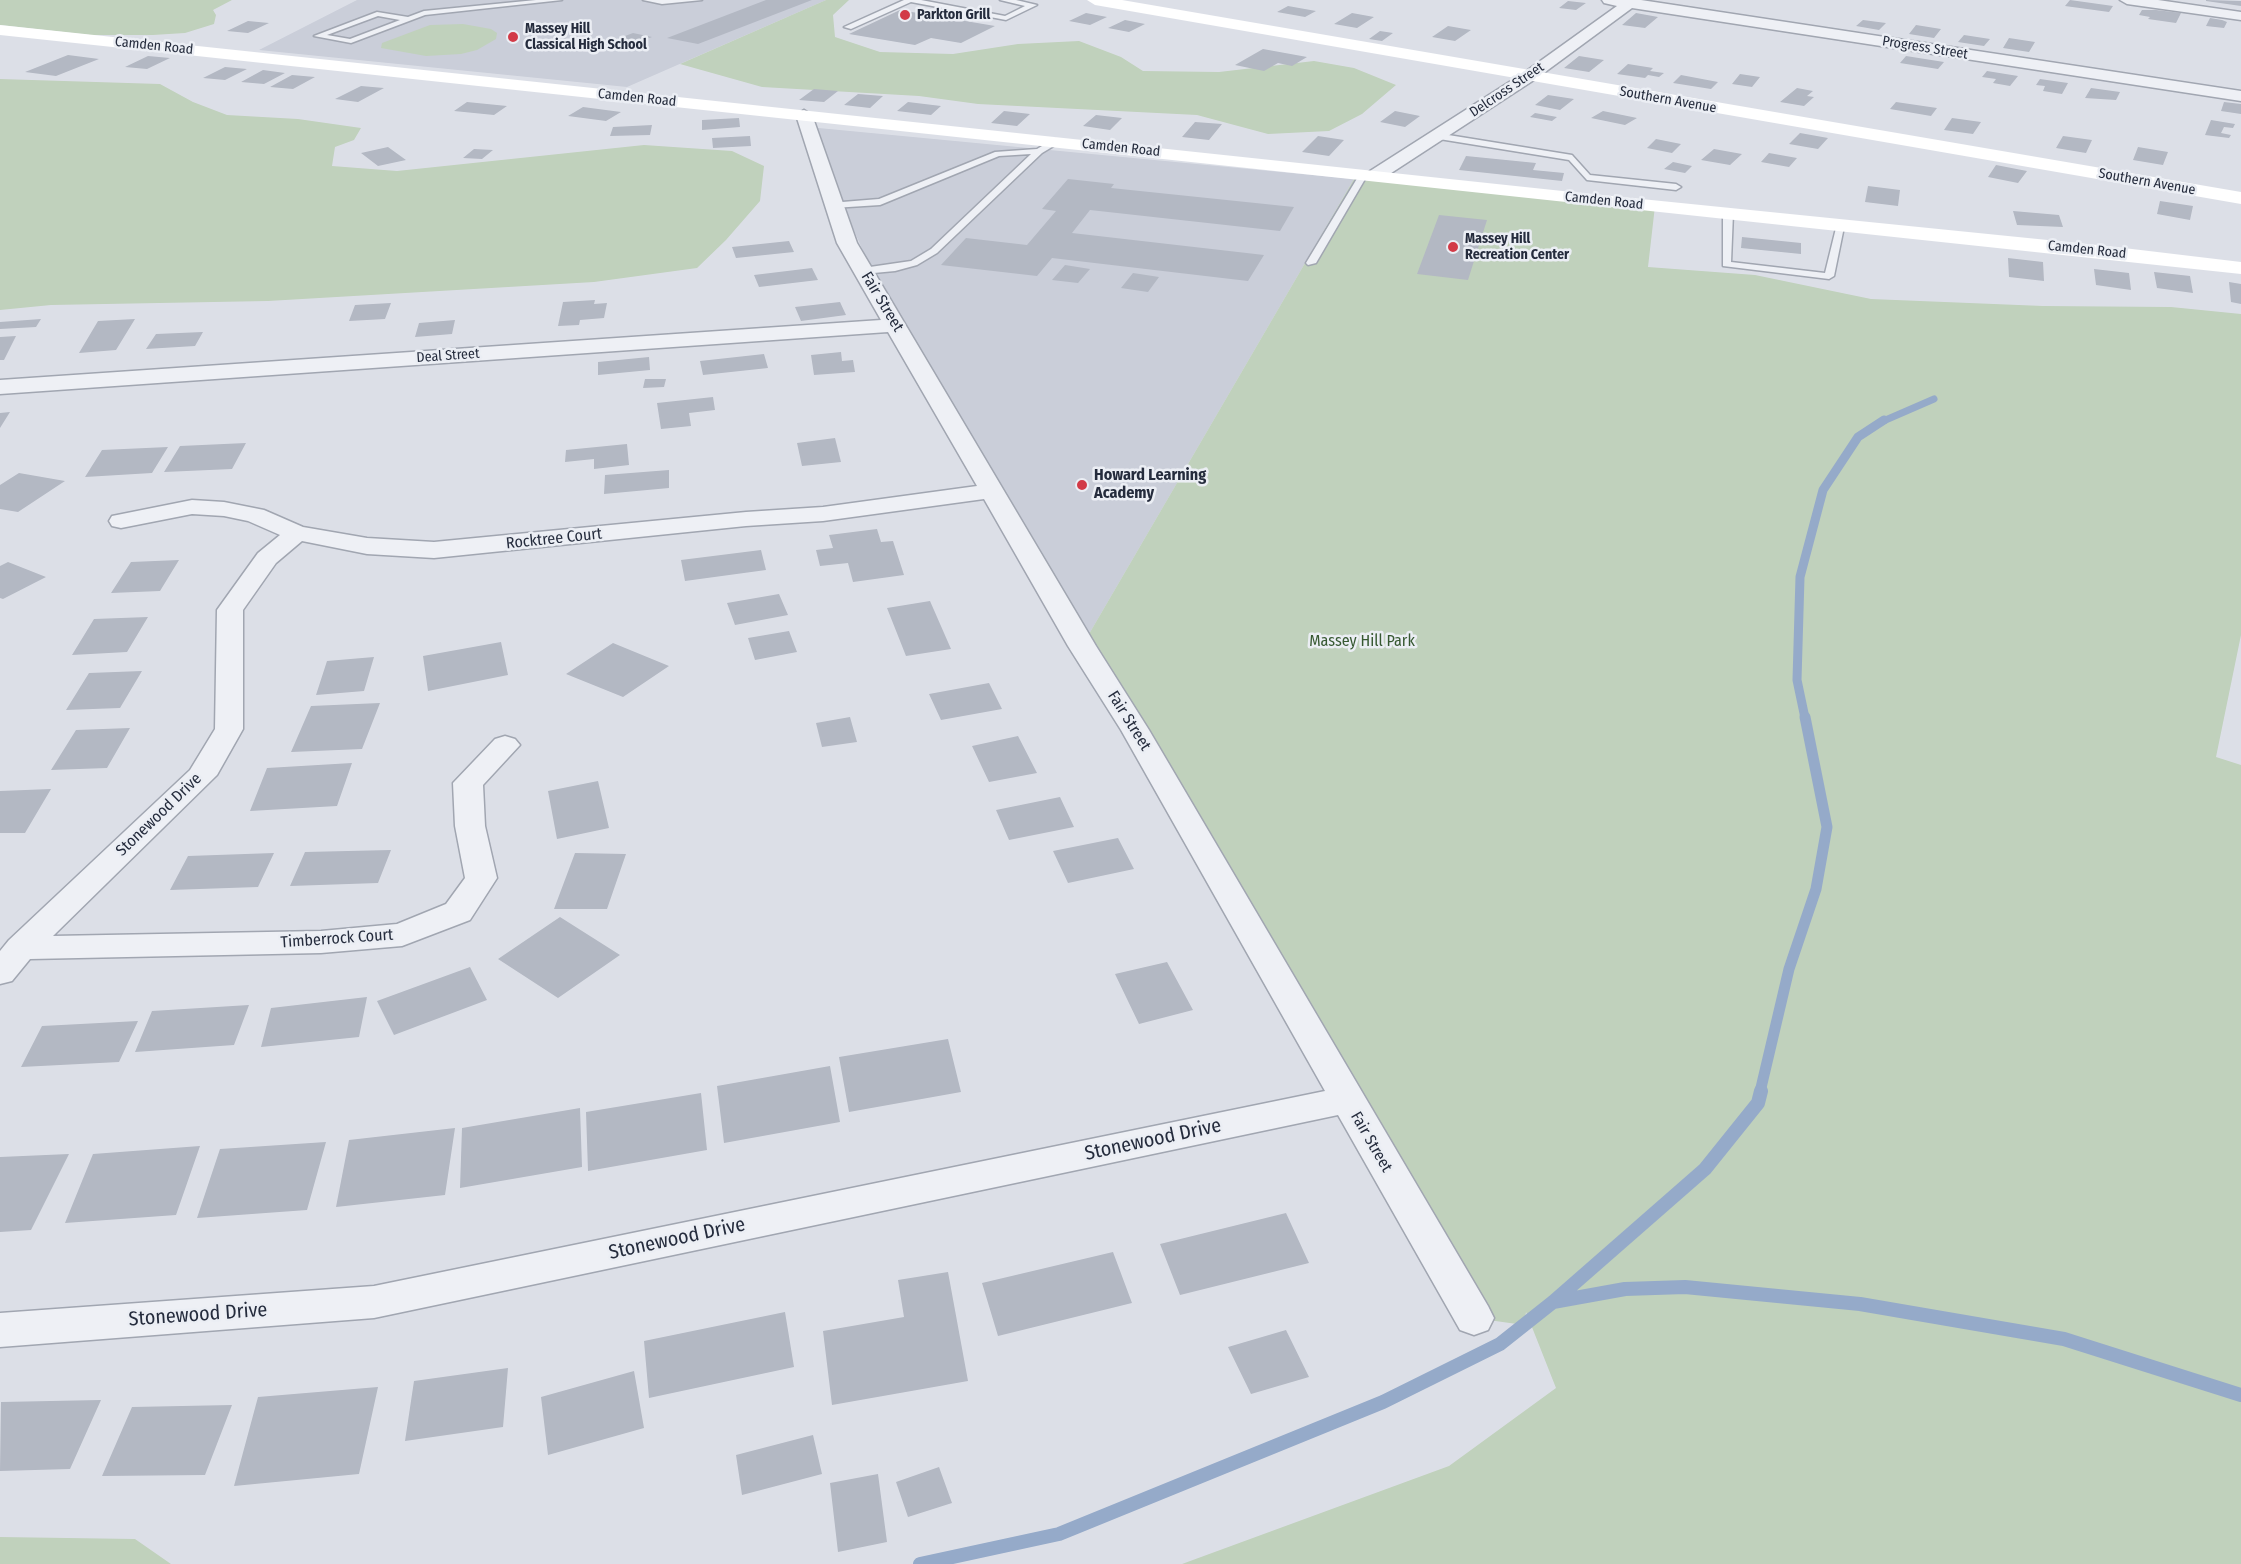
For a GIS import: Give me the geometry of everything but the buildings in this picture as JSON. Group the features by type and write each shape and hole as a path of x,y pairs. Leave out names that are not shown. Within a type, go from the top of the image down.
{"street":[{"name":"Southern Avenue","path":"1095,0 2241,198"},
{"name":"Progress Street","path":"1609,0 2241,96"},
{"path":"2127,0 2241,16"},
{"name":"Delcross Street","path":"1370,174 1436,136 1532,75 1632,2"},
{"name":"Camden Road","path":"0,30 804,116 1046,146 1370,174 1581,199 1842,224 2241,268"},
{"name":"Fair Street","path":"804,116 847,243 1082,646 1135,730 1474,1318"},
{"name":"Deal Street","path":"0,387 896,324"},
{"name":"Rocktree Court","path":"121,521 192,507 224,509 255,515 297,533 367,546 434,550 823,514 991,491"},
{"name":"Stonewood Drive","path":"0,973 21,948 202,775 229,729 230,610 267,558 297,533"},
{"name":"Timberrock Court","path":"21,948 321,942 402,934 458,912 481,878 470,826 468,783 505,745"},
{"name":"Stonewood Drive","path":"0,1330 374,1302 1347,1100"}],"lane":[{"path":"409,19 377,14 318,36 351,41 409,19 424,13 558,0"},
{"path":"647,0 662,2 698,0"},
{"path":"848,27 910,0 1006,18 1033,5 1004,0"},
{"path":"1436,136 1572,158 1587,177 1676,186"},
{"path":"833,206 880,202 998,154 1046,146"},
{"path":"863,271 894,268 914,263 934,251 1046,146"},
{"path":"1311,263 1370,174"},
{"path":"1581,199 1587,177"},
{"path":"1728,213 1726,264 1829,276 1842,224"}],"shaded area":[{"name":"Massey Hill Classical High School","path":"357,0 826,0 627,87 259,50"},
{"name":"Howard Learning Academy","path":"808,127 1354,179 1082,646 896,325"}],"green space":[{"path":"0,0 232,0 213,10 216,15 214,24 185,33 90,35 0,25"},
{"path":"826,0 849,0 833,15 835,37 880,52 953,54 1018,44 1079,41 1121,57 1143,71 1219,72 1314,61 1354,68 1396,85 1362,114 1329,131 1268,134 1197,115 978,104 919,96 762,87 680,64"},
{"path":"463,24 491,29 497,33 496,39 477,50 461,54 426,56 381,48 382,43 430,25"},
{"path":"0,79 160,84 193,102 227,115 298,119 361,128 354,140 335,147 332,166 397,171 644,145 732,151 764,166 760,201 726,240 697,268 594,282 268,301 51,305 0,310"},
{"name":"Massey Hill Park","path":"1354,179 1655,206 1648,267 1755,275 1871,299 2043,306 2171,307 2241,314 2241,635 2216,757 2241,765 2241,1564 1182,1564 1449,1466 1556,1388 1526,1312 1524,1325 1474,1318 1082,646"},
{"path":"0,1537 135,1539 171,1564 0,1564"}],"waterway":[{"path":"1881,422 1934,399"},
{"path":"1805,718 1797,680 1800,577 1823,490 1858,437 1884,420"},
{"path":"1760,1092 1789,969 1816,889 1827,827 1805,717"},
{"path":"1553,1302 1705,1169 1758,1103 1761,1091"},
{"path":"1553,1302 1625,1289 1685,1287 1860,1304 2064,1339 2241,1395"},
{"path":"920,1564 1059,1534 1383,1402 1500,1344 1553,1302"}],"place":[{"name":"Parkton Grill","path":"905,15"},
{"name":"Massey Hill Classical High School","path":"513,37"},
{"name":"Massey Hill Recreation Center","path":"1453,247"},
{"name":"Howard Learning Academy","path":"1082,485"}]}
